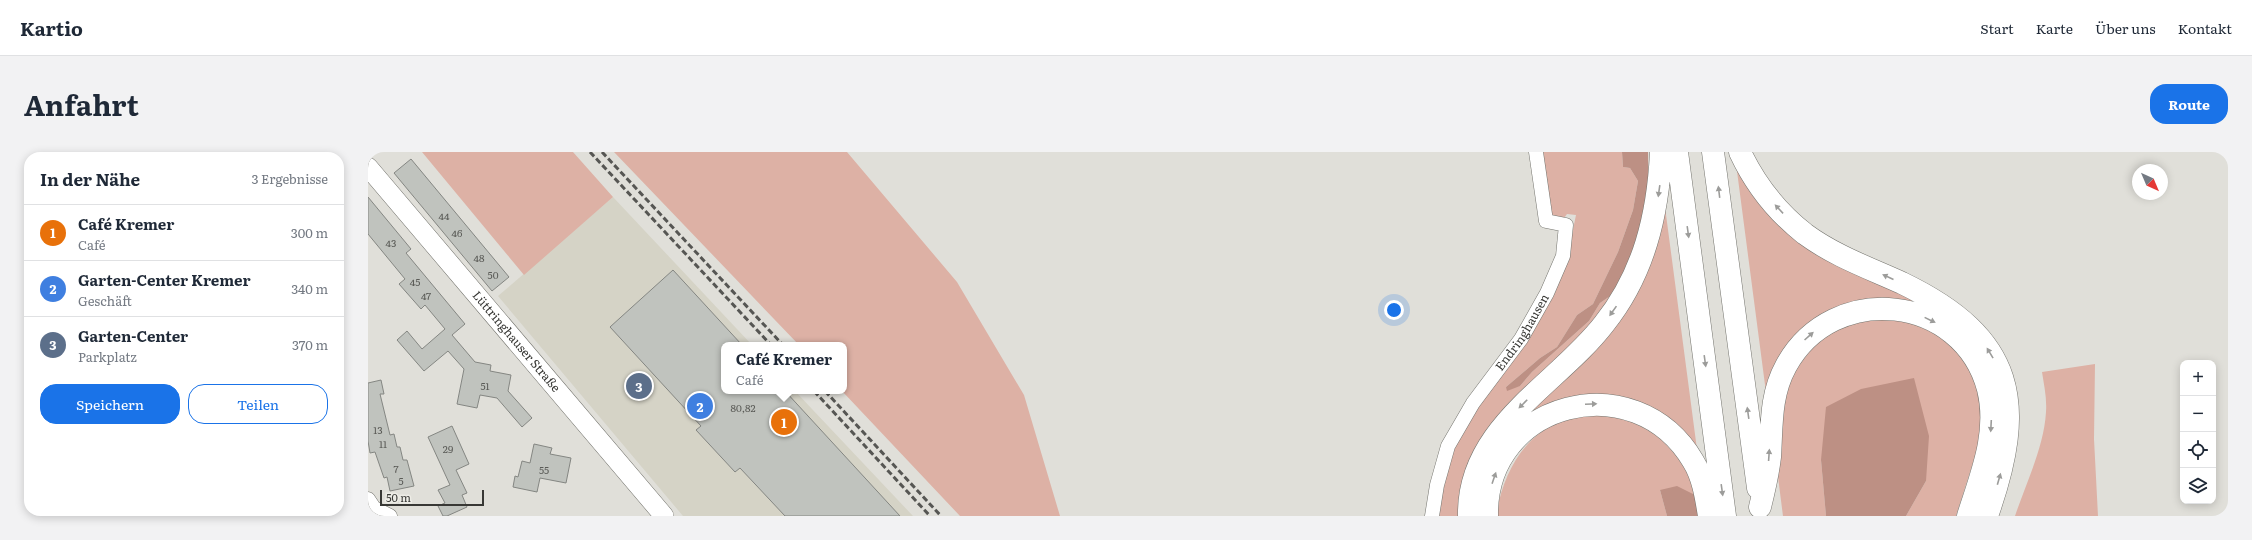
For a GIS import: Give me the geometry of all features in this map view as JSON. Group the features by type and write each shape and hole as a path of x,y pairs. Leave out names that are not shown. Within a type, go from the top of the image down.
{"highway":[{"path":"1469,516 1470,498 1476,471 1494,438 1514,412 1597,333 1619,303 1630,283 1643,255 1654,220 1660,186 1661,152"},
{"path":"1677,152 1725,516"},
{"path":"1714,152 1761,512"},
{"path":"1740,152 1762,191 1781,212 1806,234 1843,257 1935,300 1970,327 1988,350 2003,381 2007,398 2009,425 2003,462 1987,516"},
{"path":"1761,512 1770,458 1773,400 1782,374 1791,357 1810,336 1828,323 1854,312 1882,308 1910,312 1925,317 1943,327 1966,348 1982,374 1990,399 1991,430 1987,457 1968,516"},
{"path":"1488,516 1489,495 1494,475 1500,462 1516,440 1534,424 1554,412 1574,406 1592,404 1612,405 1639,412 1659,423 1672,434 1686,450 1697,469 1709,516"}],"street":[{"name":"Endringhausen","path":"1432,516 1437,485 1448,446 1473,403 1521,339 1534,318 1553,282 1563,256 1566,225 1546,221 1536,152"},
{"name":"Lüttringhauser Straße","path":"368,167 664,516"},
{"path":"368,499 374,508 390,516"}],"shaded area":[{"path":"422,152 573,152 613,197 524,275"},
{"path":"614,152 847,152 957,282 1024,395 1060,516 960,516 845,394 847,394 847,342 796,342"},
{"path":"1538,152 1622,152 1623,167 1630,168 1638,181 1633,210 1618,252 1593,304 1577,315 1557,347 1540,358 1506,387 1520,386 1532,372 1589,321 1600,303 1616,292 1599,319 1553,365 1462,516 1438,516 1438,507 1453,449 1566,264 1576,215 1567,214 1564,218 1554,218 1549,211"},
{"path":"1622,152 1648,152 1649,198 1642,233 1616,292 1600,303 1589,321 1532,372 1520,386 1507,391 1506,387 1540,358 1557,347 1577,315 1593,304 1618,252 1633,210 1638,181 1630,168 1623,167"},
{"path":"1735,156 1742,169 1767,205 1799,235 1837,260 1906,291 1940,310 1957,323 1972,339 1984,356 1993,375 1999,396 2002,417 1998,459 1980,516 1974,516 1994,453 1997,413 1988,377 1971,346 1946,324 1917,309 1884,303 1851,306 1820,320 1792,346 1780,365 1767,400"},
{"path":"613,197 749,342 721,342 721,394 798,394 913,516 683,516 498,296"},
{"path":"1665,207 1698,457 1663,419 1542,411 1496,446 1575,365"},
{"path":"1889,314 1951,340 1971,372 1980,398 1981,438 1956,516 1906,516 1926,481 1821,460 1826,516 1783,516 1778,477 1784,384 1826,331"},
{"path":"2095,364 2094,439 2098,516 2015,516 2034,465 2045,425 2046,402 2042,372"},
{"path":"1914,378 1929,436 1926,481 1906,516 1826,516 1821,460 1826,407 1861,389"},
{"path":"1606,415 1635,423 1658,436 1689,469 1695,495 1660,490 1667,516 1496,516 1499,500 1510,471 1527,445 1551,426 1566,419"},
{"path":"1677,486 1695,495 1699,516 1667,516 1660,490"}],"building":[{"path":"411,159 509,277 492,291 394,173"},
{"path":"368,197 411,249 406,253 465,324 452,335 475,362 491,365 490,371 511,375 508,391 532,418 522,427 497,398 480,395 477,408 457,404 464,369 448,351 424,371 397,340 407,331 422,349 445,329 425,305 421,309 399,284 405,279 368,234"},
{"path":"673,270 739,342 721,342 721,394 788,394 900,516 785,516 740,468 735,472 696,430 701,426 610,327"},
{"path":"381,380 384,394 380,394 390,435 394,434 397,447 400,447 403,460 407,460 414,486 390,491 387,477 384,478 375,452 370,453 368,441 368,383"},
{"path":"452,426 469,464 456,470 467,493 462,495 467,507 447,516 443,516 438,506 445,503 438,490 450,485 428,437"},
{"path":"534,444 552,448 550,454 571,458 566,483 540,478 537,492 513,487 515,476 518,477 522,461 530,463"}],"railway":[{"path":"590,152 768,342"},
{"path":"602,152 780,342"},
{"path":"817,394 930,516"},
{"path":"828,394 941,516"}],"place":[{"name":"Garten-Center","path":"639,386"},
{"name":"Garten-Center Kremer","path":"700,406"},
{"name":"Café Kremer","path":"784,422"}]}
